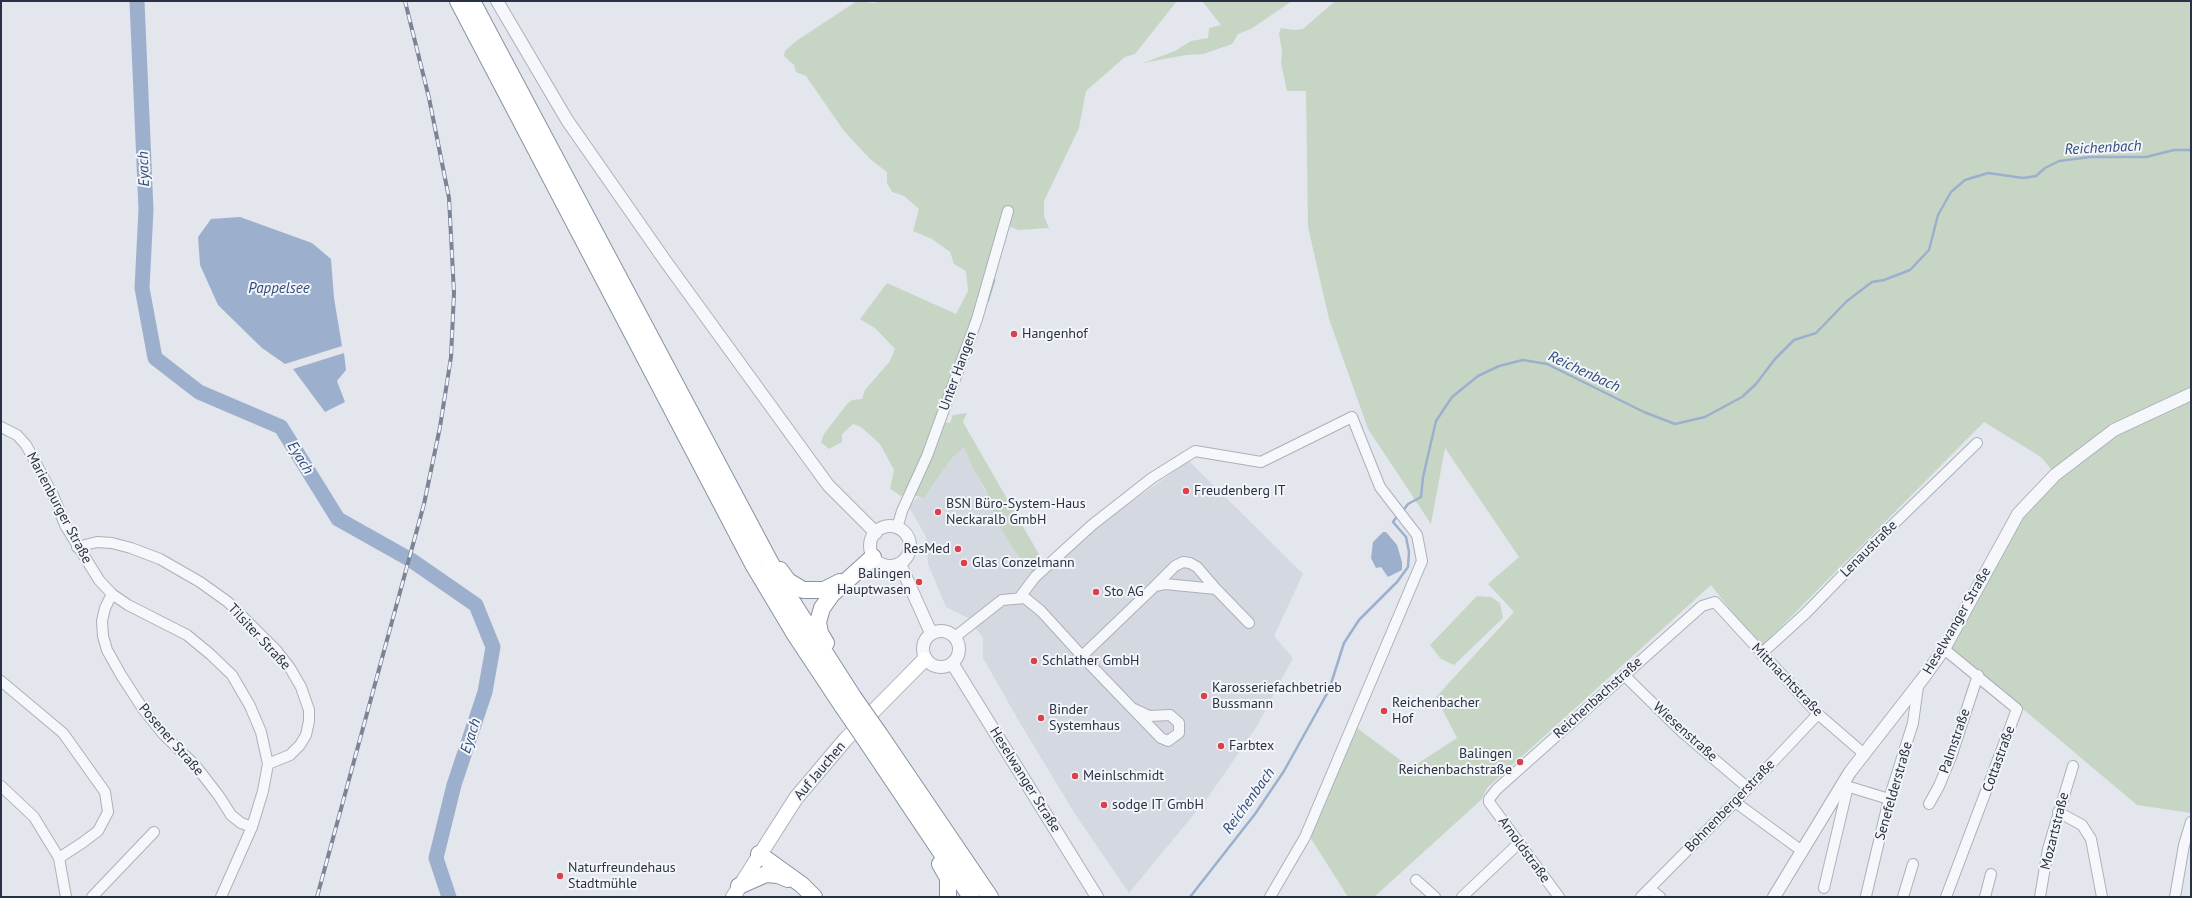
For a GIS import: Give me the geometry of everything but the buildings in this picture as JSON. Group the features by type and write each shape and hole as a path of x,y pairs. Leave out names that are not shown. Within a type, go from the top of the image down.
{"highway":[{"path":"458,1 754,566 794,633 848,702 874,740 990,897"},
{"path":"472,1 757,539 786,592 843,681"},
{"path":"757,539 788,581 803,590 824,590 849,578"},
{"path":"848,702 838,664 820,633 818,622 822,608 832,594 873,557"},
{"path":"874,740 926,831 971,897"},
{"path":"926,831 932,850 948,878 948,897"},
{"path":"758,854 802,885 814,897"},
{"path":"736,891 766,874 778,875 802,885"}],"main road":[{"name":"Auf Jauchen","path":"736,891 758,854 796,798 840,746 925,659"}],"street":[{"path":"497,1 567,120 666,262 828,485 876,533"},
{"name":"Unter Hangen","path":"897,528 902,511 927,456 977,319 1008,211"},
{"name":"Heselwanger Straße","path":"1774,897 1845,786 1863,753 1918,686 1944,648 2018,514 2055,475 2114,430 2191,394"},
{"path":"1020,597 1035,577 1092,525 1152,478 1194,451 1261,462 1352,417 1380,487 1417,535 1422,561 1304,837 1270,897"},
{"name":"Marienburger Straße","path":"1,427 17,435 26,445 53,494 65,524 99,580 112,594 128,606 187,635 210,654 232,675 250,706 261,732 268,764 263,792 252,827 221,897"},
{"name":"Lenaustraße","path":"1761,654 1806,613 1873,544 1977,443"},
{"path":"886,527 897,528 907,536 910,548 908,554 900,564 894,566 882,565 873,557 871,544 876,533 886,527"},
{"name":"Tilsiter Straße","path":"77,546 98,542 112,543 131,548 160,559 200,582 228,602 276,650 290,668 301,687 309,710 309,721 306,735 300,745 290,755 268,764"},
{"path":"1082,656 1175,566 1183,562 1190,563 1197,568 1249,623"},
{"path":"900,564 931,633"},
{"path":"1155,586 1166,584 1216,589"},
{"name":"Posener Straße","path":"112,594 104,608 102,621 103,636 107,650 120,675 143,709 164,735 195,765 219,796 231,815 240,823 252,827"},
{"path":"956,638 1002,600 1020,597 1026,598 1041,611 1132,708"},
{"name":"Mittnachtstraße","path":"1715,602 1761,654 1818,714 1863,753"},
{"name":"Reichenbachstraße","path":"1489,802 1497,789 1624,675 1702,606 1715,602"},
{"path":"943,631 956,638 959,645 959,652 952,663 939,667 931,665 925,659 923,645 931,633 943,631"},
{"name":"Cottastraße","path":"1944,648 2017,709 1946,897"},
{"name":"Heselwanger Straße","path":"952,663 1097,897"},
{"name":"Wiesenstraße","path":"1624,675 1682,732 1748,787"},
{"name":"Palmstraße","path":"1929,804 1951,757 1978,676"},
{"path":"1,681 63,733 94,773 105,792 108,812 98,831 82,844 59,858"},
{"name":"Senefelderstraße","path":"1866,896 1888,799 1913,723 1918,686"},
{"name":"Bohnenbergerstraße","path":"1641,897 1735,802 1818,714"},
{"name":"Mozartstraße","path":"2040,897 2048,849 2073,766"},
{"path":"1,786 34,817 59,858 66,897"},
{"path":"1824,888 1845,786 1888,799"},
{"name":"Arnoldstraße","path":"1489,802 1559,897"},
{"path":"1735,802 1802,851"},
{"path":"2058,812 2082,825 2091,839 2102,897"},
{"path":"2175,897 2184,845 2191,822"},
{"path":"92,897 154,832"},
{"path":"1462,897 1519,844"},
{"path":"1903,897 1913,864"},
{"path":"1985,897 1991,874"},
{"path":"1416,880 1435,897"},
{"path":"1650,889 1660,897"}],"shaded area":[{"path":"964,447 1008,539 1030,572 1037,574 1041,579 1093,529 1189,461 1303,574 1274,636 1293,658 1257,726 1209,796 1129,893 1075,814 1020,723 983,658 983,638 968,618 946,607 928,564 926,537 909,507 917,498 925,497 953,457"}],"green space":[{"path":"857,1 874,3 882,1 1177,1 1135,54 1125,57 1086,91 1079,128 1044,201 1044,216 1049,228 1018,230 1008,226 939,421 950,423 953,415 967,413 963,422 1044,563 1037,574 1031,572 1014,550 998,523 985,489 972,466 964,447 953,457 924,498 906,493 901,496 890,489 894,470 880,444 861,427 853,424 842,434 842,442 829,449 821,442 824,434 847,404 852,400 862,399 865,390 890,361 895,349 875,328 860,319 887,283 956,314 968,291 966,271 954,264 950,252 932,239 913,231 919,209 904,196 892,192 887,183 887,172 870,159 844,131 806,76 796,72 794,65 784,56 785,51 796,41"},
{"path":"1202,1 1292,1 1251,29 1238,34 1232,44 1203,54 1186,55 1143,63 1175,51 1191,41 1208,38 1209,28 1221,25"},
{"path":"1335,1 2191,1 2191,813 2137,805 1941,640 2014,510 2051,469 2041,457 1984,422 1760,648 1711,585 1487,788 1481,800 1374,897 1348,897 1308,834 1353,725 1411,768 1457,738 1436,697 1514,612 1488,584 1519,557 1445,448 1431,524 1368,429 1329,319 1308,227 1306,91 1287,91 1281,63 1282,51 1279,34 1281,28 1293,30 1303,29"},
{"path":"1477,596 1491,597 1500,603 1503,618 1454,665 1441,659 1430,645"}],"water":[{"name":"Pappelsee","path":"240,217 312,243 331,259 334,298 342,346 285,364 262,348 218,305 200,265 198,237 211,219"},
{"path":"344,353 346,370 337,381 345,402 325,412 293,369"},
{"path":"1383,532 1386,532 1397,545 1402,562 1402,570 1388,577 1381,567 1376,568 1371,558 1373,542"}],"waterway":[{"name":"Eyach","path":"137,1 146,210 142,288 155,358 199,392 281,427 338,519 411,560 476,605 493,647 485,692 454,785 436,858 449,897"},
{"name":"Reichenbach","path":"1402,512 1408,504 1421,497 1423,477 1436,421 1452,397 1478,376 1499,366 1523,360 1547,364 1644,412 1675,424 1705,417 1742,397 1756,384 1775,359 1794,340 1816,333 1847,301 1872,282 1884,280 1910,270 1929,250 1938,215 1951,192 1965,180 1988,173 2023,178 2036,176 2045,168 2059,161 2090,157 2146,157 2174,150 2191,150"},
{"path":"988,300 994,280"},
{"name":"Reichenbach","path":"1190,897 1255,814 1284,771 1329,690 1344,643 1359,620 1397,582 1408,567 1409,552 1406,537 1393,522 1398,515"}],"railway":[{"path":"317,897 424,504 440,427 451,357 454,293 449,198 429,98 405,1"}],"place":[{"name":"Hangenhof","path":"1014,334"},
{"name":"Freudenberg IT","path":"1186,491"},
{"name":"BSN Büro-System-Haus Neckaralb GmbH","path":"938,512"},
{"name":"ResMed","path":"958,549"},
{"name":"Glas Conzelmann","path":"964,563"},
{"name":"Balingen Hauptwasen","path":"919,582"},
{"name":"Sto AG","path":"1096,592"},
{"name":"Schlather GmbH","path":"1034,661"},
{"name":"Karosseriefachbetrieb Bussmann","path":"1204,696"},
{"name":"Reichenbacher Hof","path":"1384,711"},
{"name":"Binder Systemhaus","path":"1041,718"},
{"name":"Farbtex","path":"1221,746"},
{"name":"Balingen Reichenbachstraße","path":"1520,762"},
{"name":"Meinlschmidt","path":"1075,776"},
{"name":"sodge IT GmbH","path":"1104,805"},
{"name":"Naturfreundehaus Stadtmühle","path":"560,876"}]}
